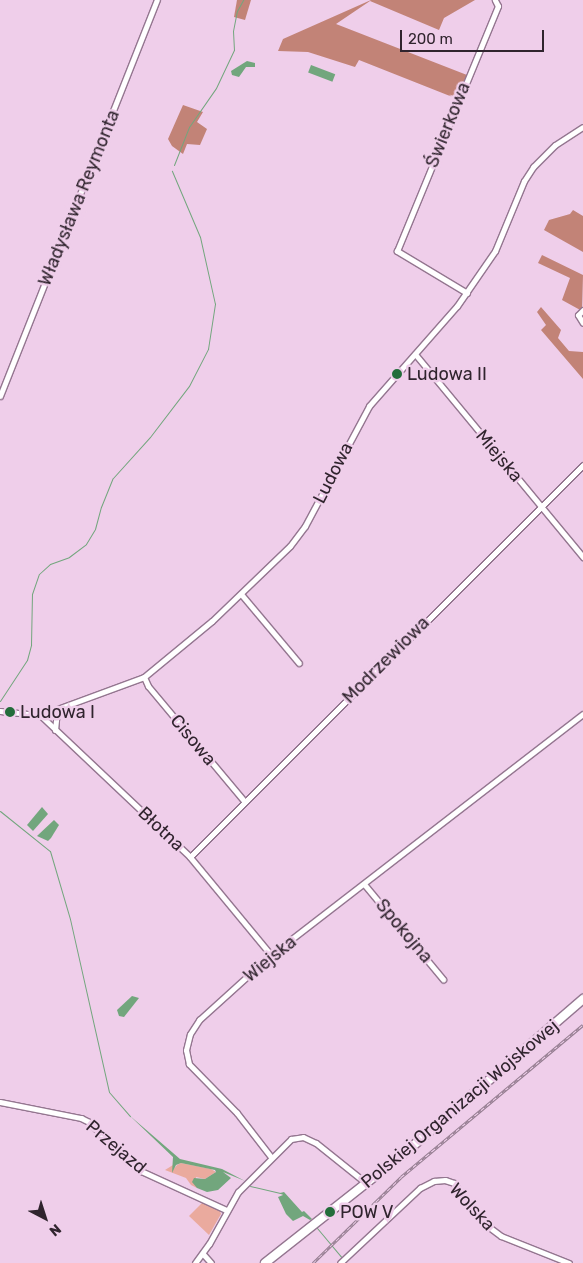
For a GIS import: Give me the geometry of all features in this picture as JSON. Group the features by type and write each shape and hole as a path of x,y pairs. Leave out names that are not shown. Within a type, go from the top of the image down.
{"main road":[{"name":"Polskiej Organizacji Wojskowej","path":"265,1263 366,1183 583,1000"}],"street":[{"name":"Władysława Reymonta","path":"0,396 157,0"},
{"name":"Świerkowa","path":"467,293 396,251 498,6 495,0"},
{"name":"Ludowa","path":"0,711 39,714 57,710 144,677 166,661 241,594 298,537 369,406 467,293 495,251 524,180 533,167 555,145 583,127"},
{"path":"583,310 578,315 583,323"},
{"name":"Miejska","path":"415,354 583,557"},
{"name":"Modrzewiowa","path":"190,857 209,840 244,801 583,465"},
{"path":"241,594 299,663"},
{"name":"Cisowa","path":"144,677 148,686 244,801"},
{"path":"55,730 57,710"},
{"name":"Błotna","path":"39,714 190,857 271,955"},
{"name":"Wiejska","path":"271,1157 237,1113 189,1064 186,1050 190,1034 199,1020 271,955 583,714"},
{"name":"Spokojna","path":"364,884 443,978"},
{"name":"Przejazd","path":"0,1102 81,1118 89,1122 128,1162 141,1171 226,1210"},
{"path":"195,1263 203,1254 226,1210 238,1192 291,1139 303,1137 324,1148 366,1183"},
{"name":"Wolska","path":"340,1263 420,1188 434,1181 446,1180 454,1183 481,1221 501,1236 569,1263"},
{"path":"203,1254 210,1263"}],"shaded area":[{"path":"237,0 251,0 245,20 234,17"},
{"path":"371,0 475,0 444,18 439,30 370,1 336,24 467,75 455,98 359,60 355,67 308,52 278,51 283,39"},
{"path":"247,61 255,63 255,67 246,67 239,77 232,75 231,71"},
{"path":"311,65 335,74 332,82 308,72"},
{"path":"183,105 203,112 197,122 207,129 200,145 187,144 183,154 172,146 168,139"},
{"path":"573,210 583,216 583,252 544,230 549,220 570,214"},
{"path":"542,255 583,275 582,311 562,300 570,278 538,263"},
{"path":"541,307 561,330 558,338 569,351 583,352 583,379 541,330 546,325 537,312"},
{"path":"42,807 48,814 33,831 27,825"},
{"path":"54,820 59,825 48,841 37,836"},
{"path":"132,996 139,998 124,1017 119,1016 117,1010"},
{"path":"129,1115 180,1159 222,1169 245,1181 223,1172 231,1178 218,1190 207,1192 197,1188 192,1182 194,1178 205,1179 216,1172 215,1170 181,1163 176,1165 172,1173 173,1157"},
{"path":"181,1163 211,1169 216,1172 205,1179 196,1177 197,1188 191,1185 186,1178 165,1170 173,1165 173,1170"},
{"path":"284,1192 302,1212 304,1211 312,1219 310,1220 303,1216 293,1221 286,1214 278,1197 283,1195 280,1193"},
{"path":"203,1202 220,1211 221,1214 209,1235 189,1216"}],"waterway":[{"path":"174,165 189,127 216,88 234,50 233,31 237,11 243,0"},
{"path":"0,701 27,660 31,645 32,594 39,574 50,564 69,557 86,544 95,529 101,507 113,478 150,437 189,386 208,349 215,304 200,237 172,171"},
{"path":"0,811 50,851 70,919 109,1092 130,1116"},
{"path":"250,1186 281,1193"},
{"path":"317,1228 341,1257"}],"railway":[{"path":"313,1263 401,1177 583,1025"}],"place":[{"name":"Ludowa II","path":"397,374"},
{"name":"Ludowa I","path":"10,712"},
{"name":"POW V","path":"330,1212"}]}
